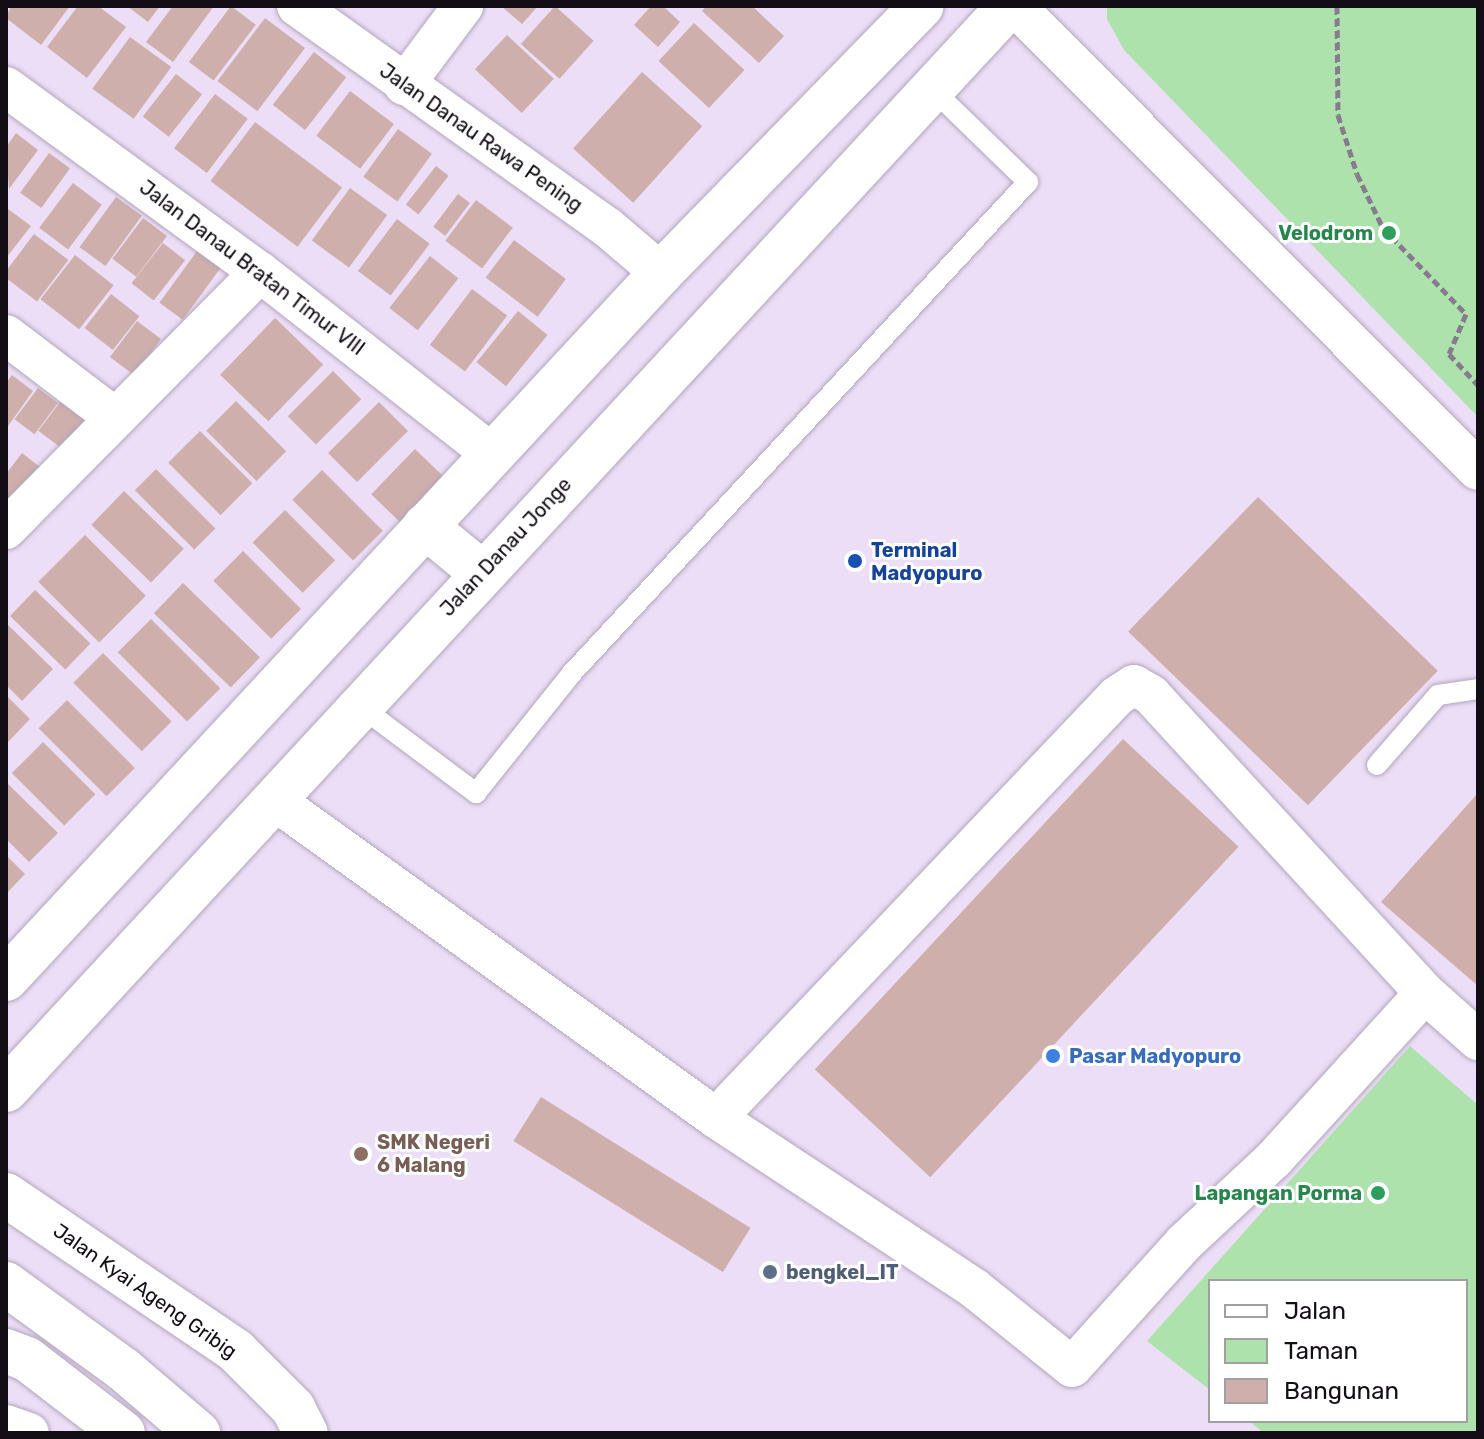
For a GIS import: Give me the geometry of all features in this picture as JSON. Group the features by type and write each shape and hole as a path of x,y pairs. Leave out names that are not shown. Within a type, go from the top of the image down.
{"main road":[{"path":"6,979 661,273 922,6"},
{"name":"Jalan Danau Jonge","path":"6,1090 361,707 481,572 1009,6"},
{"path":"425,526 481,572"},
{"name":"Jalan Kyai Ageng Gribig","path":"6,1195 236,1351 293,1408 306,1433"},
{"path":"6,1284 123,1369 198,1433"},
{"path":"6,1351 27,1359 123,1433"}],"street":[{"name":"Jalan Danau Rawa Pening","path":"297,6 607,227 661,273"},
{"path":"404,85 463,6"},
{"path":"1015,6 1478,470"},
{"name":"Jalan Danau Bratan Timur VIII","path":"6,87 260,272 493,455"},
{"path":"6,529 260,272"},
{"path":"6,335 114,417"},
{"path":"716,1118 1117,696 1134,685 1151,695 1425,993 1478,1040"},
{"path":"274,800 716,1118 975,1289 1072,1367 1184,1243 1274,1159 1425,993"},
{"path":"6,1425 29,1433"}],"lane":[{"path":"361,707 476,793 572,673 1028,182 933,90"},
{"path":"1377,765 1438,695 1478,689"}],"path":[{"path":"1337,6 1338,115 1357,174 1383,228 1466,314 1449,354 1478,385"}],"green space":[{"name":"Velodrom","path":"1107,6 1478,6 1478,417 1124,50 1107,19"},
{"name":"Lapangan Porma","path":"1410,1046 1478,1105 1478,1433 1264,1433 1252,1423 1468,1423 1468,1279 1208,1279 1208,1388 1147,1341"}],"building":[{"path":"11,6 70,6 41,45 6,18"},
{"path":"78,6 98,6 126,27 87,78 47,47"},
{"path":"127,6 160,6 148,22"},
{"path":"173,6 214,6 173,62 146,42"},
{"path":"231,6 256,25 214,81 189,62"},
{"path":"501,6 538,6 522,24"},
{"path":"555,6 594,41 560,79 521,44"},
{"path":"651,6 663,6 680,22 658,47 634,25"},
{"path":"706,6 752,6 784,36 759,63 702,11"},
{"path":"265,18 305,48 257,111 217,81"},
{"path":"694,23 744,70 709,108 659,61"},
{"path":"507,35 554,79 522,113 475,69"},
{"path":"130,37 171,67 134,119 92,89"},
{"path":"314,52 346,77 305,130 273,105"},
{"path":"642,72 702,126 633,203 573,149"},
{"path":"176,74 202,94 169,137 143,117"},
{"path":"350,91 394,124 360,169 316,136"},
{"path":"215,94 248,119 207,173 174,148"},
{"path":"255,122 342,188 298,247 210,181"},
{"path":"398,129 432,154 397,201 363,177"},
{"path":"16,133 38,150 9,189 6,147"},
{"path":"49,153 70,168 41,208 20,193"},
{"path":"436,166 449,176 418,214 406,205"},
{"path":"73,183 102,205 68,249 39,228"},
{"path":"350,188 387,215 349,268 312,241"},
{"path":"458,194 470,203 445,236 433,227"},
{"path":"116,197 142,216 105,266 80,247"},
{"path":"476,200 513,228 482,268 445,241"},
{"path":"8,209 31,226 6,258 6,212"},
{"path":"143,218 167,236 136,277 112,259"},
{"path":"397,219 430,244 391,296 358,271"},
{"path":"34,234 68,260 37,301 6,278 6,271"},
{"path":"514,240 566,279 538,317 486,278"},
{"path":"163,243 185,260 154,300 132,283"},
{"path":"197,251 220,268 183,320 159,303"},
{"path":"75,255 114,285 79,329 41,299"},
{"path":"430,256 458,278 418,330 389,308"},
{"path":"472,289 507,315 465,371 430,345"},
{"path":"111,294 139,316 113,350 85,328"},
{"path":"518,311 548,335 506,386 476,362"},
{"path":"275,318 323,365 268,421 220,375"},
{"path":"137,321 161,339 134,375 110,357"},
{"path":"333,371 361,399 316,445 288,416"},
{"path":"12,375 33,391 6,429 6,383"},
{"path":"38,388 58,403 34,434 15,419"},
{"path":"236,401 286,451 257,481 206,431"},
{"path":"60,402 84,420 62,449 38,431"},
{"path":"379,402 408,431 357,482 328,453"},
{"path":"200,431 252,483 221,515 168,463"},
{"path":"415,449 447,480 404,526 371,494"},
{"path":"22,453 40,467 14,502 6,496 6,474"},
{"path":"156,469 215,528 194,550 135,490"},
{"path":"322,470 383,531 353,561 292,500"},
{"path":"124,491 184,549 151,582 91,525"},
{"path":"1258,497 1438,671 1308,805 1128,632"},
{"path":"285,510 335,560 303,593 252,543"},
{"path":"85,535 146,596 99,642 38,582"},
{"path":"243,551 301,609 271,639 213,581"},
{"path":"183,583 260,657 231,688 154,613"},
{"path":"35,590 90,643 65,669 10,616"},
{"path":"151,619 220,688 187,722 118,652"},
{"path":"6,623 53,669 22,701 6,685"},
{"path":"103,653 172,722 142,751 73,683"},
{"path":"6,695 30,719 6,744"},
{"path":"67,700 135,768 107,796 39,728"},
{"path":"1123,739 1239,847 930,1177 815,1070"},
{"path":"43,742 95,794 64,825 12,773"},
{"path":"6,782 58,833 29,862 6,839"},
{"path":"1478,793 1478,986 1381,902"},
{"path":"6,855 25,874 6,894"},
{"path":"541,1097 750,1228 723,1272 513,1141"}],"place":[{"name":"Velodrom","path":"1389,233"},
{"name":"Terminal Madyopuro","path":"855,561"},
{"name":"Pasar Madyopuro","path":"1053,1056"},
{"name":"SMK Negeri 6 Malang","path":"361,1154"},
{"name":"Lapangan Porma","path":"1378,1193"},
{"name":"bengkel_IT","path":"770,1272"}]}
